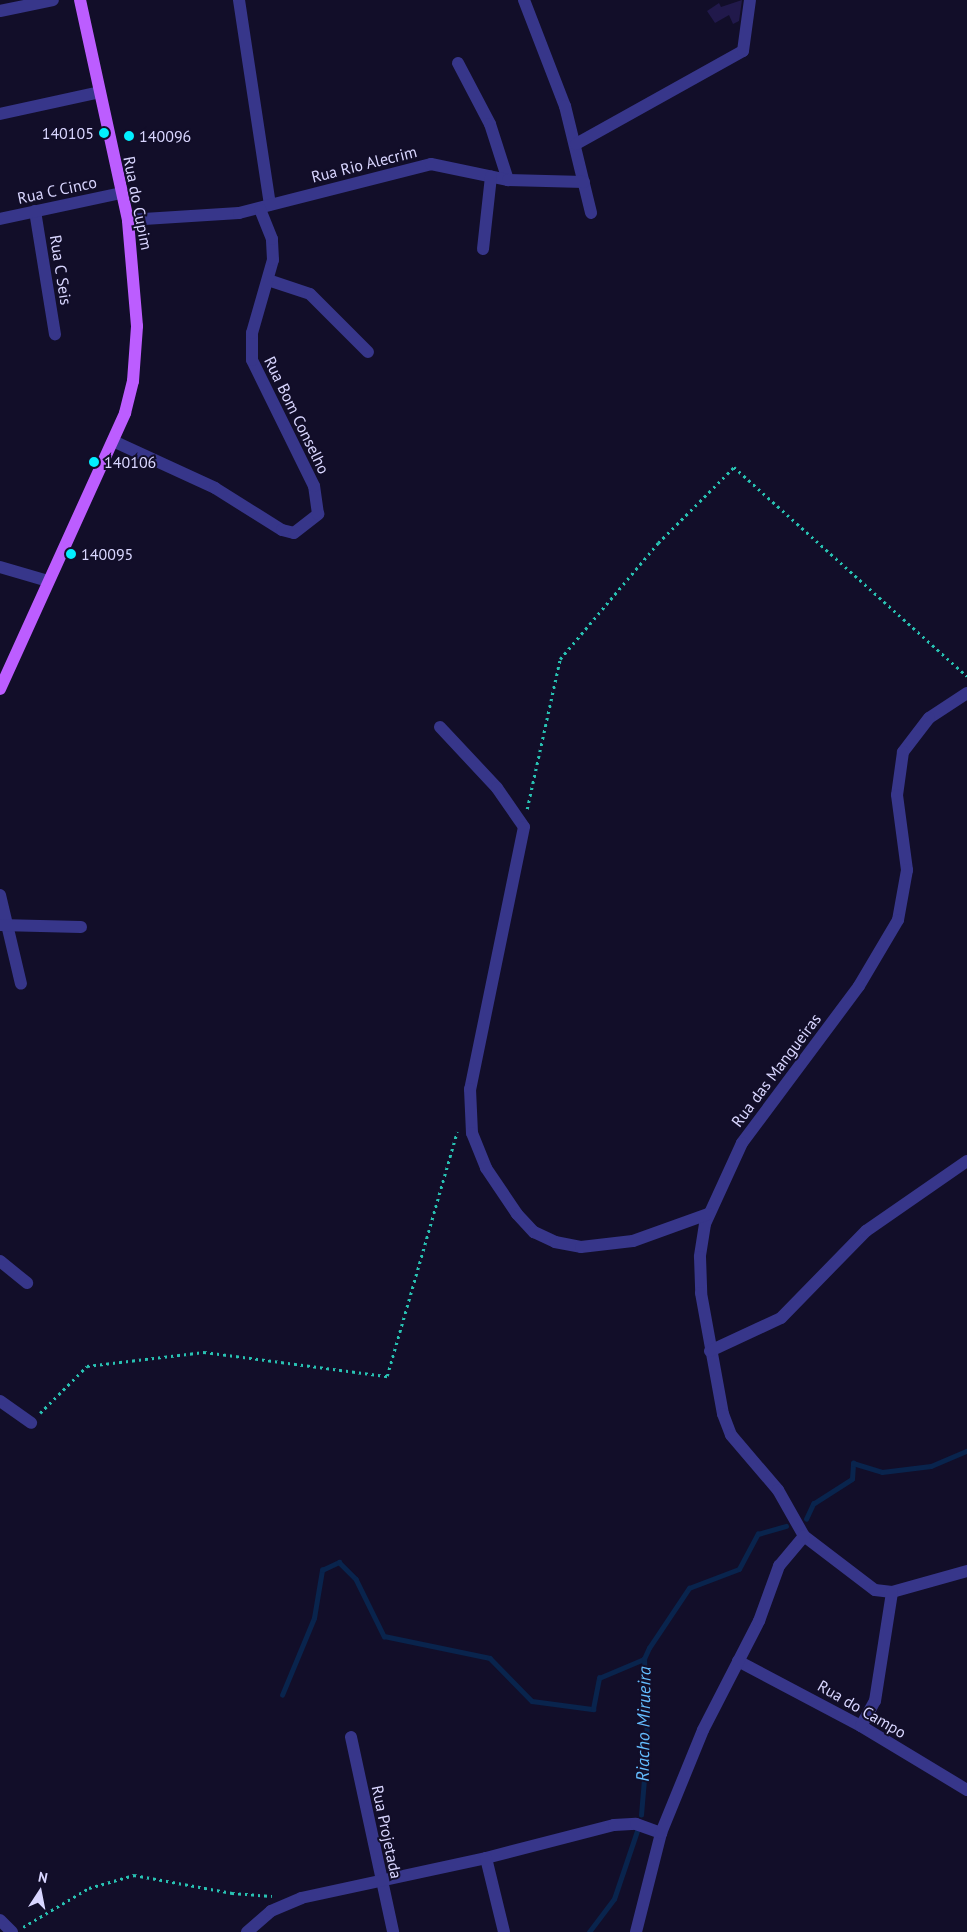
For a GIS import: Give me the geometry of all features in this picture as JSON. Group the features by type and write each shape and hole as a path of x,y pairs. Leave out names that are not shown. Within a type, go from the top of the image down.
{"main road":[{"name":"Rua do Cupim","path":"0,689 126,413 137,326 128,220 80,0"}],"street":[{"path":"0,11 53,0"},
{"path":"239,0 265,207"},
{"path":"524,0 576,144 591,213"},
{"path":"576,144 743,51 750,0"},
{"path":"458,63 490,124 508,180"},
{"path":"0,114 100,92"},
{"name":"Rua Rio Alecrim","path":"128,220 196,219 265,207 431,164 508,180 584,182"},
{"path":"483,249 490,176"},
{"name":"Rua C Cinco","path":"0,219 121,193"},
{"name":"Rua Bom Conselho","path":"113,440 215,488 262,518 294,533 318,514 320,503 252,360 252,333 268,280 273,248 265,207"},
{"name":"Rua C Seis","path":"34,211 55,334"},
{"path":"268,280 310,294 368,352"},
{"path":"0,567 48,581"},
{"name":"Rua das Mangueiras","path":"892,1592 875,1590 804,1536 778,1490 731,1435 710,1351 700,1257 708,1214 754,1124 859,986 898,920 907,870 897,795 903,752 928,718 967,693"},
{"path":"440,727 497,788 524,827 470,1089 472,1133 486,1168 534,1232 581,1247 633,1241 708,1214"},
{"path":"0,895 4,925 22,984"},
{"path":"4,925 81,927"},
{"path":"710,1351 781,1318 866,1231 967,1161"},
{"path":"0,1262 27,1283"},
{"path":"0,1401 30,1423"},
{"path":"636,1932 661,1833 703,1730 738,1661 779,1566 804,1536"},
{"path":"861,1726 875,1701 892,1592 943,1574 967,1571"},
{"name":"Rua do Campo","path":"738,1661 861,1726 967,1790"},
{"name":"Rua Projetada","path":"351,1737 393,1932"},
{"path":"247,1932 271,1911 301,1898 486,1858 614,1825 636,1824 661,1833"},
{"path":"486,1858 504,1932"},
{"path":"0,1920 12,1932"}],"path":[{"path":"524,827 560,659 658,543 734,467 967,676"},
{"path":"30,1423 87,1366 204,1352 387,1376 459,1127"},
{"path":"16,1932 90,1888 134,1875 232,1894 276,1896"}],"building":[{"path":"742,0 739,21 733,24 729,15 715,23 707,11 719,3 721,7"}],"waterway":[{"name":"Riacho Mirueira","path":"806,1519 813,1504 852,1479 853,1463 882,1472 931,1466 967,1451"},
{"name":"Riacho Mirueira","path":"641,1815 647,1744 644,1659 649,1648 689,1588 739,1569 758,1534 786,1526"},
{"path":"282,1695 314,1618 322,1570 339,1562 356,1579 384,1636 490,1658 532,1701 593,1709 599,1678 644,1659"},
{"name":"Riacho Mirueira","path":"589,1932 614,1899 637,1831"}],"place":[{"name":"140105","path":"104,133"},
{"name":"140096","path":"129,136"},
{"name":"140106","path":"94,462"},
{"name":"140095","path":"71,554"}]}
